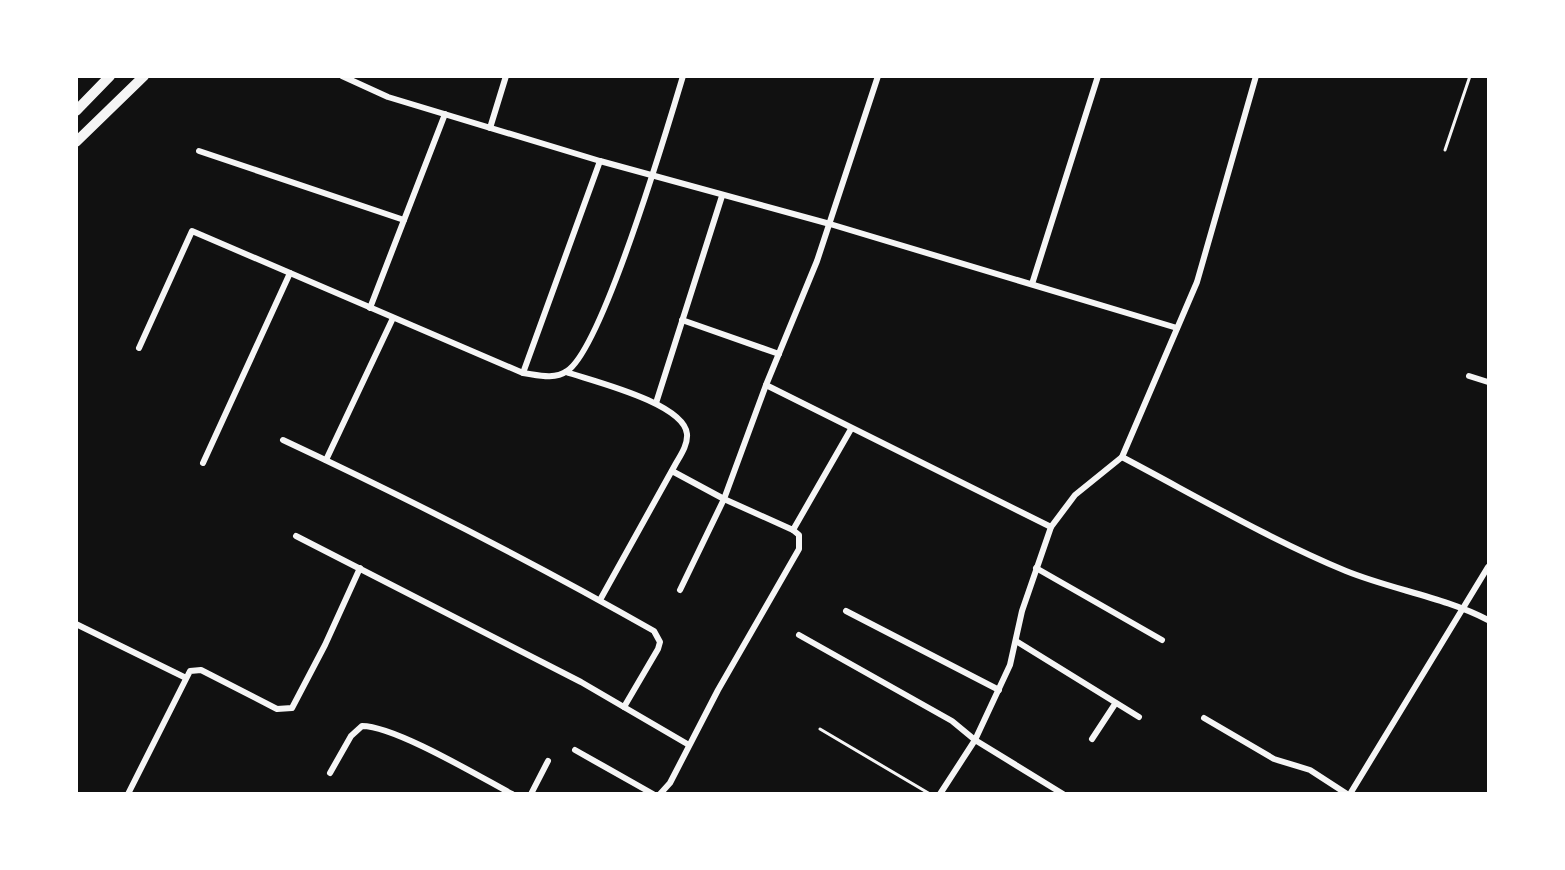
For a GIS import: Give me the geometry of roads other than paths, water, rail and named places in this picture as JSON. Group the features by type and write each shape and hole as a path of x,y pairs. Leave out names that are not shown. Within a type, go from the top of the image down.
{"highway":[{"path":"76,111 110,76"},
{"path":"76,142 144,76"}],"street":[{"path":"342,76 388,97 490,128 600,161 830,224 1177,328"},
{"path":"490,128 506,76"},
{"path":"139,348 192,231 523,373 550,377 566,372 580,361 594,332 653,175 683,76"},
{"path":"680,590 724,499 766,385 830,224 878,76"},
{"path":"1032,284 1098,76"},
{"path":"940,794 975,740 999,690 1016,641 1022,611 1051,527 1075,495 1122,457 1204,260 1256,76"},
{"path":"370,308 445,114"},
{"path":"199,151 404,220"},
{"path":"523,373 600,161"},
{"path":"656,404 722,195"},
{"path":"203,462 290,273"},
{"path":"326,460 393,318"},
{"path":"681,320 779,354"},
{"path":"566,372 656,404 684,426 687,435 685,446 672,471 600,600"},
{"path":"1469,376 1488,382"},
{"path":"766,385 1051,527"},
{"path":"793,530 851,429"},
{"path":"283,440 394,493 600,600 654,631 660,642 624,707"},
{"path":"1122,457 1309,555 1413,594 1463,607 1488,620"},
{"path":"660,794 670,783 799,549 801,541 793,530 724,499 672,471"},
{"path":"296,536 624,707 689,745"},
{"path":"1204,718 1274,759 1310,770 1348,794 1488,567"},
{"path":"128,794 184,677 190,671 201,670 278,709 292,708 325,645 360,568"},
{"path":"1036,568 1162,640"},
{"path":"846,610 999,690"},
{"path":"76,624 184,677"},
{"path":"799,635 952,721 975,740 1063,794"},
{"path":"1016,641 1114,704 1139,717"},
{"path":"1092,739 1114,704"},
{"path":"330,772 351,736 362,726 369,726 394,734 512,794"},
{"path":"575,750 653,794"},
{"path":"531,794 549,761"}],"lane":[{"path":"1445,150 1470,76"},
{"path":"820,729 930,794"}]}
